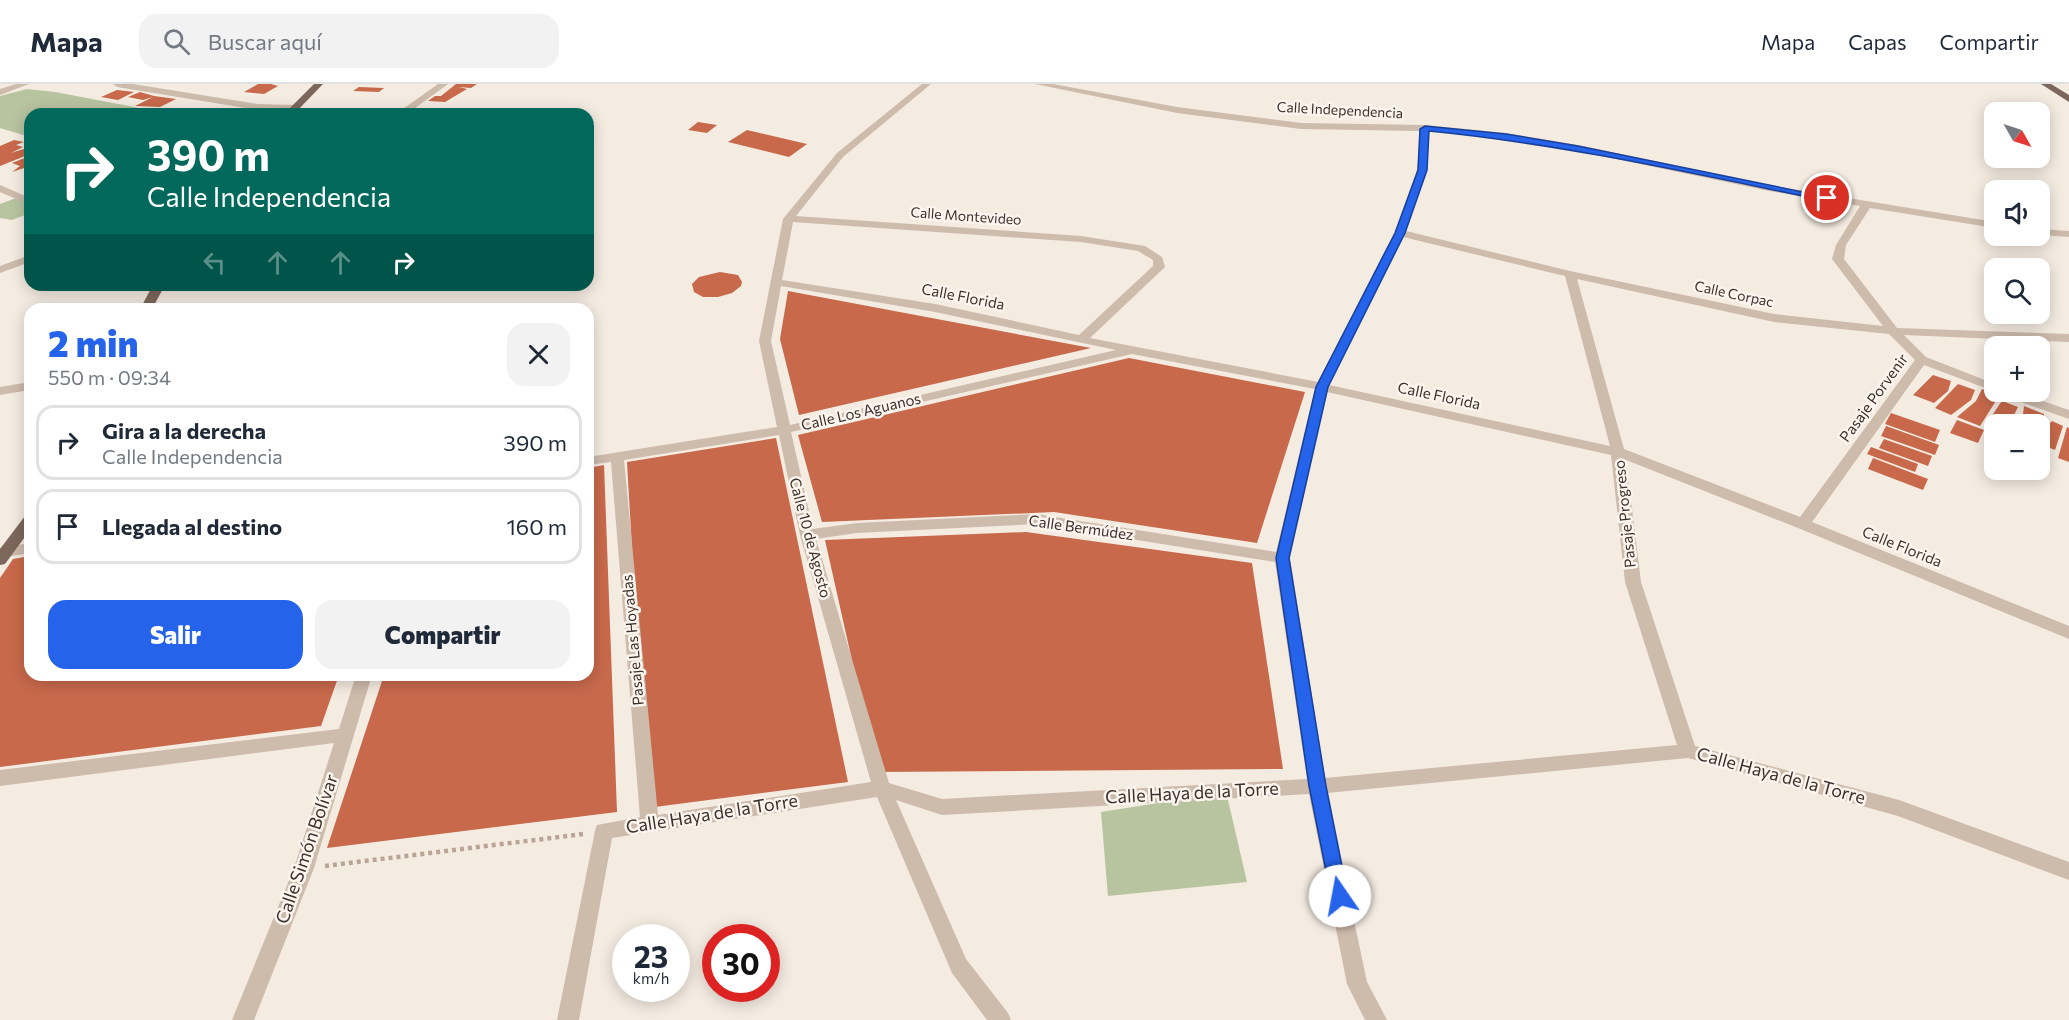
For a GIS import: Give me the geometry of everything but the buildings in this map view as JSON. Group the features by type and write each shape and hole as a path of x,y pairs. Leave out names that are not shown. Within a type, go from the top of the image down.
{"main road":[{"path":"295,108 320,84"},
{"path":"2045,84 2069,99"},
{"path":"2,555 24,527"}],"street":[{"path":"0,92 25,84"},
{"path":"117,84 266,108"},
{"path":"410,108 444,84"},
{"name":"Calle 10 de Agosto","path":"927,84 840,155 788,219 765,341 807,535 882,788 959,966 1000,1020"},
{"name":"Calle Independencia","path":"1039,84 1177,110 1301,126 1425,129 1506,136 1866,205 1984,223"},
{"path":"1376,1020 1357,984 1317,786 1282,558 1322,387 1400,233 1422,170 1425,129"},
{"path":"1,190 24,199"},
{"name":"Pasaje Porvenir","path":"1803,524 1922,360 1893,331 1838,259 1841,245 1866,205"},
{"name":"Calle Montevideo","path":"788,219 1081,239 1141,248 1158,259 1159,267 1083,338"},
{"name":"Calle Corpac","path":"1400,233 1570,274 1774,318 1893,331 2069,338"},
{"path":"2050,233 2069,234"},
{"path":"0,270 24,260"},
{"name":"Pasaje Progreso","path":"1570,274 1618,452 1633,582 1688,750"},
{"name":"Calle Florida","path":"775,282 935,308 1131,350 1322,387 1618,452 1803,524 2069,633"},
{"name":"Calle Los Aguanos","path":"594,460 784,430 1131,350"},
{"path":"1922,360 1984,383"},
{"path":"0,391 24,387"},
{"path":"2033,402 2069,415"},
{"name":"Pasaje Las Hoyadas","path":"617,456 650,824"},
{"name":"Calle Bermúdez","path":"807,535 856,528 1036,519 1282,558"},
{"path":"2,555 24,550"},
{"name":"Calle Simón Bolívar","path":"243,1020 304,868 362,681"},
{"path":"0,778 345,735"},
{"name":"Calle Haya de la Torre","path":"604,831 882,788 942,807 1317,786 1688,750 1899,808 2069,871"},
{"path":"568,1020 604,831"}],"path":[{"name":"Calle Haya de la Torre","path":"304,868 604,831"}],"green space":[{"path":"27,89 139,108 24,108 24,135 0,128 0,96"},
{"path":"16,198 24,201 24,215 12,220 0,218 0,204"},
{"path":"1196,797 1228,800 1247,882 1108,896 1101,812"}],"route":[{"path":"1340,896 1317,786 1282,558 1322,387 1400,233 1422,170 1425,129 1506,136 1578,148 1827,198"}]}
